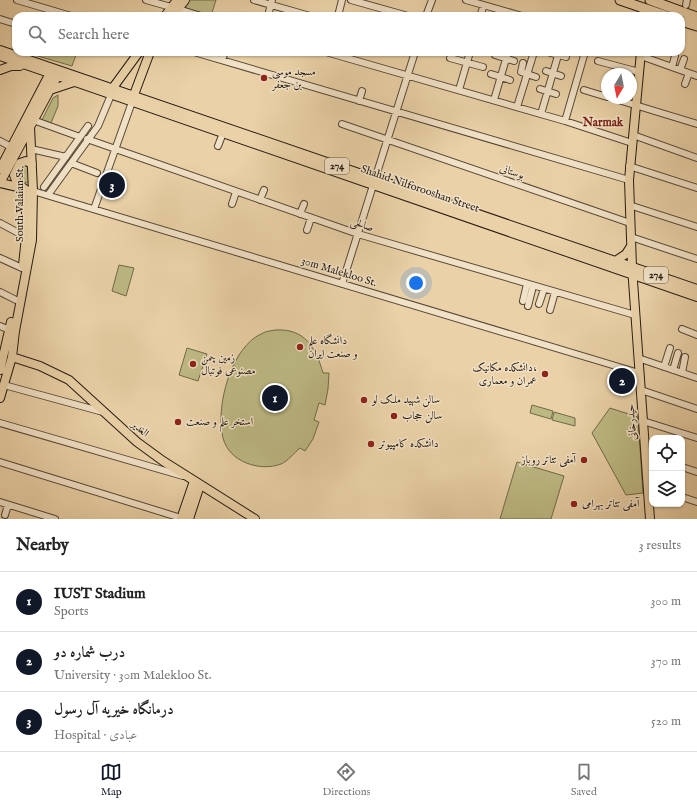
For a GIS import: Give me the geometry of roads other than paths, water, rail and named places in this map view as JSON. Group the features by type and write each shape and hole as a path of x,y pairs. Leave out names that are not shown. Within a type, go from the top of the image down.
{"highway":[{"path":"620,0 643,12"},
{"path":"654,1 684,12"},
{"path":"685,13 697,17"},
{"path":"685,22 697,26"}],"main road":[{"path":"174,11 177,0"},
{"path":"174,11 185,0"},
{"name":"Shahid Nilforooshan Street","path":"0,50 12,55"},
{"name":"Shahid Nilforooshan Street","path":"0,56 36,69 55,72 74,82 112,92"},
{"name":"Shahid Nilforooshan Street","path":"15,56 55,72 132,99 632,271 697,297"},
{"path":"112,92 136,56"},
{"path":"132,99 148,56"},
{"name":"حیدرخانی","path":"641,56 628,180 630,237 639,373 643,421 649,455"},
{"path":"0,70 18,66 36,69"},
{"path":"30,190 0,183 32,123 36,107 50,90 55,72"},
{"path":"0,169 11,147 36,107 55,72"},
{"path":"50,90 74,82"},
{"name":"Shahid Nilforooshan Street","path":"132,99 223,133 614,262"},
{"name":"South Valaian St.","path":"0,370 7,358 15,331 29,239 32,123"},
{"path":"30,190 17,183 14,175 20,163 31,149"},
{"path":"20,163 26,161 32,164"},
{"name":"South Valaian St.","path":"0,398 4,385 10,330 29,239"},
{"path":"614,262 626,254 631,246"},
{"name":"274","path":"614,262 632,271 697,289"},
{"name":"الغدیر","path":"7,358 40,366 68,380 137,442 194,481 255,519"},
{"path":"184,519 194,481"},
{"name":"حیدرخانی","path":"651,507 651,519"}],"street":[{"path":"17,0 58,12"},
{"path":"146,0 174,11"},
{"path":"254,0 271,2 299,12"},
{"path":"339,12 342,0"},
{"path":"351,0 394,12"},
{"path":"428,12 432,0"},
{"path":"466,0 506,12"},
{"path":"269,12 271,2"},
{"path":"481,12 484,5"},
{"path":"0,19 12,23"},
{"path":"208,56 628,180"},
{"path":"222,60 224,56"},
{"path":"340,56 697,158"},
{"path":"342,284 414,56"},
{"path":"458,90 469,56"},
{"path":"494,100 507,56"},
{"path":"508,56 514,61"},
{"path":"517,107 533,56"},
{"path":"541,114 558,56"},
{"path":"565,121 572,97 580,78 584,56"},
{"path":"575,60 584,56 592,58"},
{"path":"646,56 697,76"},
{"path":"672,67 675,56"},
{"path":"450,58 483,67"},
{"path":"680,70 684,59"},
{"path":"598,61 639,72"},
{"path":"523,63 521,72 536,77"},
{"path":"546,71 561,76"},
{"path":"491,74 510,80"},
{"path":"685,84 689,74"},
{"path":"570,78 580,78"},
{"path":"540,89 556,94"},
{"path":"584,90 601,94"},
{"path":"359,101 362,91"},
{"path":"48,195 98,126 112,92"},
{"path":"94,209 132,99"},
{"path":"633,104 697,124"},
{"path":"32,123 80,137"},
{"name":"بوستانی","path":"342,124 630,223"},
{"path":"44,187 88,126"},
{"path":"218,146 223,133"},
{"name":"صالحی","path":"87,140 358,234 635,315"},
{"path":"0,141 11,147"},
{"path":"31,149 66,157"},
{"path":"70,163 96,173"},
{"path":"629,166 697,188"},
{"name":"30m Malekloo St.","path":"30,190 639,373"},
{"path":"260,200 264,190"},
{"path":"232,204 236,192"},
{"path":"300,214 304,204"},
{"path":"629,205 697,227"},
{"path":"307,230 311,218"},
{"path":"0,223 29,239"},
{"path":"630,237 697,259"},
{"path":"0,258 22,268"},
{"path":"525,304 530,285"},
{"path":"539,304 544,289"},
{"path":"0,292 16,300"},
{"path":"550,310 555,292"},
{"path":"0,326 10,330"},
{"path":"682,329 697,335"},
{"path":"664,367 670,348"},
{"path":"673,370 678,353"},
{"path":"682,373 685,357"},
{"path":"638,358 697,378"},
{"path":"4,385 103,412"},
{"path":"641,390 697,409"},
{"path":"643,421 697,438"},
{"path":"0,423 194,481"},
{"path":"0,462 184,519"},
{"path":"685,467 697,472"},
{"path":"685,498 697,502"},
{"path":"0,502 55,519"},
{"path":"5,515 8,505"}],"place":[{"name":"مسجد موسی بن جعفر","path":"264,78"},
{"name":"درمانگاه خیریه آل رسول","path":"112,185"},
{"name":"دانشگاه علم و صنعت ایران","path":"300,347"},
{"name":"زمین چمن مصنوعی فوتبال","path":"193,364"},
{"name":"دانشکده مکانیک، عمران و معماری","path":"545,374"},
{"name":"درب شماره دو","path":"622,381"},
{"name":"IUST Stadium","path":"275,398"},
{"name":"سالن شهید ملک لو","path":"364,400"},
{"name":"سالن حجاب","path":"394,416"},
{"name":"استخر علم و صنعت","path":"178,422"},
{"name":"دانشکده کامپیوتر","path":"371,444"},
{"name":"آمفی تئاتر روباز","path":"584,460"},
{"name":"آمفی تئاتر بهرامی","path":"574,504"}],"district":[{"name":"Narmak","path":"603,122"}]}
